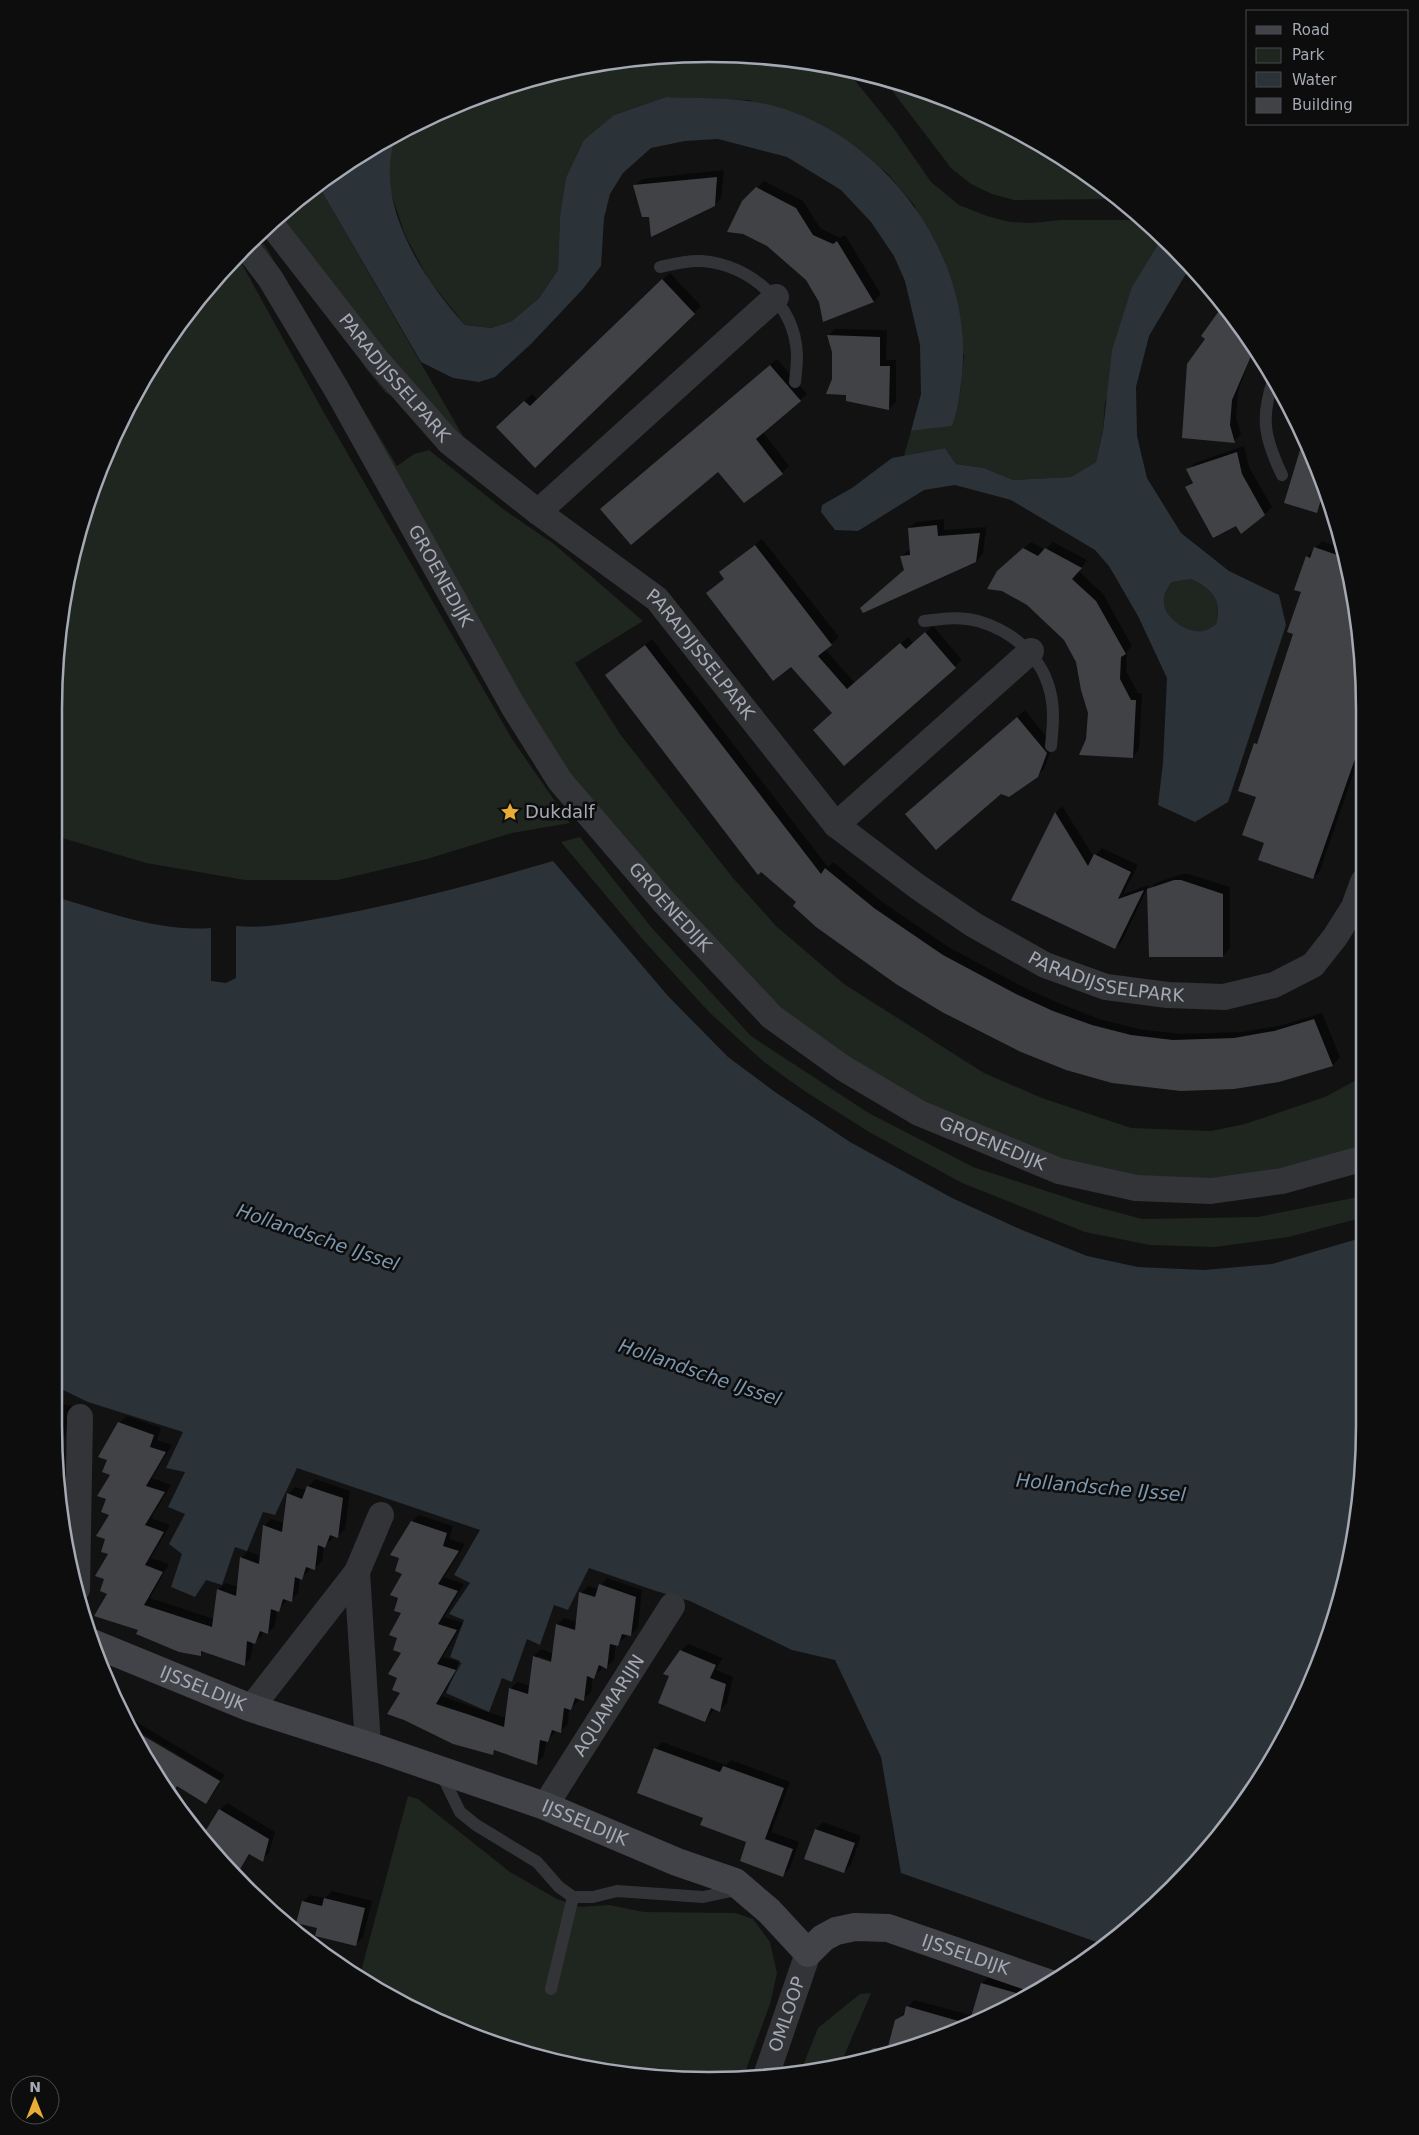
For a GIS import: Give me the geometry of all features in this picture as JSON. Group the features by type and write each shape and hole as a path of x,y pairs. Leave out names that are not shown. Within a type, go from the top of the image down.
{"street":[{"name":"PARADIJSSELPARK","path":"275,230 376,359 449,442 538,512 657,599 836,825 918,888 966,919 1045,964 1106,987 1168,995 1224,997 1274,985 1312,965 1335,937 1356,901"},
{"name":"GROENEDIJK","path":"251,253 270,278 337,390 513,706 560,781 663,901 772,1017 842,1068 919,1113 1059,1171 1136,1188 1211,1191 1282,1181 1356,1160"},
{"path":"538,512 776,297"},
{"path":"836,825 1031,651"},
{"path":"78,1565 80,1417"},
{"path":"251,1708 357,1572 381,1515"},
{"path":"357,1572 368,1745"},
{"name":"AQUAMARIJN","path":"545,1806 672,1606"},
{"name":"IJSSELDIJK","path":"102,1647 251,1708 368,1745 545,1806 677,1862 735,1882 769,1911 808,1953 823,1938 836,1932 855,1927 888,1928 1041,1981"},
{"name":"OMLOOP","path":"768,2069 808,1953"}],"lane":[{"path":"660,267 701,260 726,265 755,279 776,297 790,325 797,353 795,382"},
{"path":"1271,388 1266,403 1266,426 1271,452 1282,475"},
{"path":"924,621 954,618 977,621 1008,634 1031,651 1040,664 1047,681 1054,714 1051,746"},
{"path":"439,1769 460,1812 537,1862 560,1887 573,1897 593,1897 618,1891 703,1897 744,1889"},
{"path":"551,1989 573,1897"}],"green space":[{"path":"710,62 794,68 854,79 895,130 931,182 959,205 987,216 1010,222 1132,220 1160,245 1105,403 1103,431 1096,462 1071,477 1013,480 984,468 956,464 945,448 904,456 911,431 951,426 960,392 964,356 915,206 887,173 859,149 749,100 666,97 614,115 560,217 558,270 539,298 512,321 491,328 465,325 429,280 405,235 389,187 390,153 393,145 423,129 462,112 502,97 583,75 625,68"},
{"path":"891,89 957,112 996,129 1033,149 1107,199 1014,200 992,194 971,184 951,168"},
{"path":"322,192 467,443 385,392 367,370 278,228"},
{"path":"261,244 264,244 397,466 414,454 429,450 503,509 554,544 643,621 575,663 620,734 733,878 776,926 844,984 984,1073 1042,1098 1131,1128 1211,1131 1245,1124 1325,1097 1356,1080 1356,1147 1275,1178 1176,1189 1062,1174 798,1042 625,858 515,691 257,248"},
{"path":"241,263 323,411 512,739 570,823 512,833 427,859 338,880 245,880 146,863 62,838 62,710 68,625 75,583 97,502 129,423 149,386 172,350 196,316"},
{"path":"1191,579 1210,591 1218,608 1216,624 1206,630 1193,631 1180,625 1165,609 1165,594 1172,582"},
{"path":"580,837 651,927 751,1036 867,1112 973,1167 1086,1204 1142,1219 1258,1217 1356,1196 1356,1219 1288,1237 1215,1247 1150,1245 1085,1232 962,1183 869,1132 803,1090 764,1062 710,1013 644,941 561,842"},
{"path":"408,1796 418,1799 510,1872 557,1899 580,1907 609,1905 644,1912 735,1913 753,1919 770,1942 777,1973 770,2004 745,2071 710,2072 667,2071 625,2067 583,2060 542,2050 502,2038 423,2006 361,1970"},
{"path":"871,1993 843,2058 803,2065 818,2028 860,1994"}],"water":[{"path":"666,97 713,98 760,103 790,111 828,128 862,152 893,181 920,214 940,252 955,291 962,333 962,375 952,426 911,431 921,394 920,345 905,281 894,256 871,222 841,190 787,157 718,139 685,141 651,148 623,173 610,194 604,218 601,266 582,290 531,344 495,377 479,382 453,378 421,362 322,192 394,145 390,161 391,186 396,212 405,237 418,262 433,285 465,325 491,328 512,321 539,298 558,270 560,217 566,178 584,140 614,115"},
{"path":"1158,244 1187,273 1149,336 1136,387 1137,436 1147,478 1181,533 1229,571 1279,595 1286,625 1228,802 1195,822 1158,805 1163,763 1167,678 1138,616 1109,566 1095,550 1011,500 955,485 924,490 858,531 835,530 821,512 822,505 852,488 892,458 945,448 956,464 984,468 1013,480 1071,477 1096,462 1103,431 1112,350 1132,287","holes":["1191,579 1204,586 1214,596 1218,608 1218,616 1216,624 1207,630 1193,631 1180,625 1169,615 1165,609 1164,600 1168,587 1172,582"]},
{"name":"Hollandsche IJssel","path":"553,861 668,996 728,1057 775,1092 850,1142 952,1198 1022,1230 1087,1256 1138,1267 1204,1270 1272,1264 1356,1239 1355,1468 1344,1552 1322,1633 1290,1712 1270,1749 1223,1819 1167,1883 1136,1912 1098,1943 901,1873 881,1757 835,1660 792,1650 690,1601 589,1568 568,1610 554,1605 540,1645 527,1639 512,1682 502,1678 489,1712 446,1693 460,1661 450,1657 464,1620 449,1614 470,1583 454,1575 480,1530 297,1468 275,1515 263,1512 247,1551 235,1547 222,1585 206,1580 195,1597 171,1587 182,1554 169,1544 185,1514 168,1507 185,1472 166,1468 183,1432 88,1402 62,1389 62,899 153,924 172,927 211,928 211,981 226,983 236,978 236,926 249,927 287,924 365,910"}],"building":[{"path":"717,177 715,206 651,237 649,217 642,217 633,185"},
{"path":"756,187 796,208 813,235 833,244 837,241 874,302 823,322 819,302 806,280 767,246 743,234 727,232 742,201"},
{"path":"662,279 695,314 535,468 496,427 524,401 530,406"},
{"path":"1219,311 1251,356 1232,400 1230,425 1235,443 1182,438 1187,364 1205,339 1201,336"},
{"path":"827,335 880,337 880,366 890,366 889,410 846,401 846,395 826,394 832,379 832,352"},
{"path":"770,365 801,401 756,439 783,474 744,503 718,472 631,545 600,509"},
{"path":"1301,448 1321,500 1317,513 1284,503"},
{"path":"1237,452 1242,474 1265,515 1241,534 1236,526 1213,538 1185,487 1193,483 1186,469"},
{"path":"937,525 938,536 980,533 976,562 863,613 860,608 904,570 900,556 910,555 908,528"},
{"path":"755,545 832,645 818,656 847,689 900,643 906,649 925,632 956,668 844,766 813,730 832,713 791,667 773,681 706,593 724,579 719,572"},
{"path":"1314,547 1337,555 1351,625 1355,667 1356,710 1356,756 1313,879 1258,860 1264,843 1242,835 1256,797 1238,791 1254,743 1257,744 1293,634 1287,632 1301,592 1294,590 1306,556 1310,558"},
{"path":"1023,548 1038,556 1045,548 1082,568 1072,579 1096,601 1126,654 1121,657 1120,679 1131,700 1136,700 1133,758 1079,755 1086,739 1088,713 1081,690 1076,662 1064,640 1027,605 1002,591 987,589 997,571"},
{"path":"645,645 821,874 825,868 874,908 943,955 1016,994 1053,1011 1092,1025 1131,1035 1173,1040 1234,1038 1274,1031 1314,1019 1333,1066 1279,1082 1234,1089 1181,1091 1112,1083 1066,1070 1021,1052 942,1012 896,984 816,927 793,906 796,902 761,872 758,875 605,675"},
{"path":"1017,717 1047,753 1038,777 1009,797 1001,794 936,850 905,814"},
{"path":"1055,812 1088,866 1094,854 1131,872 1118,899 1144,890 1115,949 1011,900"},
{"path":"1174,880 1181,880 1223,894 1223,957 1149,957 1147,889"},
{"path":"118,1422 154,1435 150,1447 166,1452 146,1486 165,1492 145,1525 164,1532 145,1565 163,1572 144,1605 212,1627 217,1589 236,1596 240,1557 259,1564 263,1525 282,1532 287,1493 302,1499 307,1486 343,1498 338,1538 330,1535 325,1548 318,1545 315,1570 306,1567 302,1580 295,1577 292,1602 283,1599 279,1612 271,1609 268,1634 260,1631 255,1644 247,1641 245,1666 201,1651 201,1656 179,1652 136,1634 138,1630 94,1616 107,1594 100,1591 104,1579 95,1576 108,1554 101,1552 105,1539 96,1536 109,1515 101,1512 106,1499 97,1496 110,1475 102,1472 107,1460 98,1457"},
{"path":"411,1521 447,1533 443,1546 459,1551 438,1584 458,1591 438,1624 457,1630 437,1664 456,1670 436,1704 504,1727 509,1688 528,1694 533,1656 551,1662 556,1624 575,1630 579,1592 595,1597 599,1584 636,1597 631,1636 622,1634 618,1646 610,1644 607,1669 599,1665 594,1679 587,1676 584,1701 575,1698 571,1710 564,1708 561,1733 552,1730 548,1742 540,1740 537,1765 494,1750 493,1755 453,1744 404,1720 387,1714 400,1693 392,1690 397,1678 388,1674 401,1653 393,1650 397,1638 389,1635 401,1613 394,1611 398,1598 390,1595 402,1574 395,1571 399,1558 390,1555"},
{"path":"680,1650 716,1665 710,1678 726,1684 720,1712 711,1708 705,1722 658,1703 669,1676 663,1674"},
{"path":"141,1735 220,1781 206,1804 177,1786 175,1789"},
{"path":"654,1748 720,1772 723,1766 784,1788 765,1839 793,1849 783,1877 740,1861 746,1842 700,1825 703,1818 637,1793"},
{"path":"219,1809 269,1839 263,1862 249,1854 240,1870 206,1831"},
{"path":"815,1829 855,1843 844,1873 804,1859"},
{"path":"324,1898 365,1908 356,1946 315,1936 317,1928 296,1923 302,1901 322,1906"},
{"path":"981,1983 1019,1994 996,2006 971,2017"},
{"path":"906,2006 960,2022 888,2047 895,2020 904,2015"}],"place":[{"name":"Dukdalf","path":"510,812"}]}
